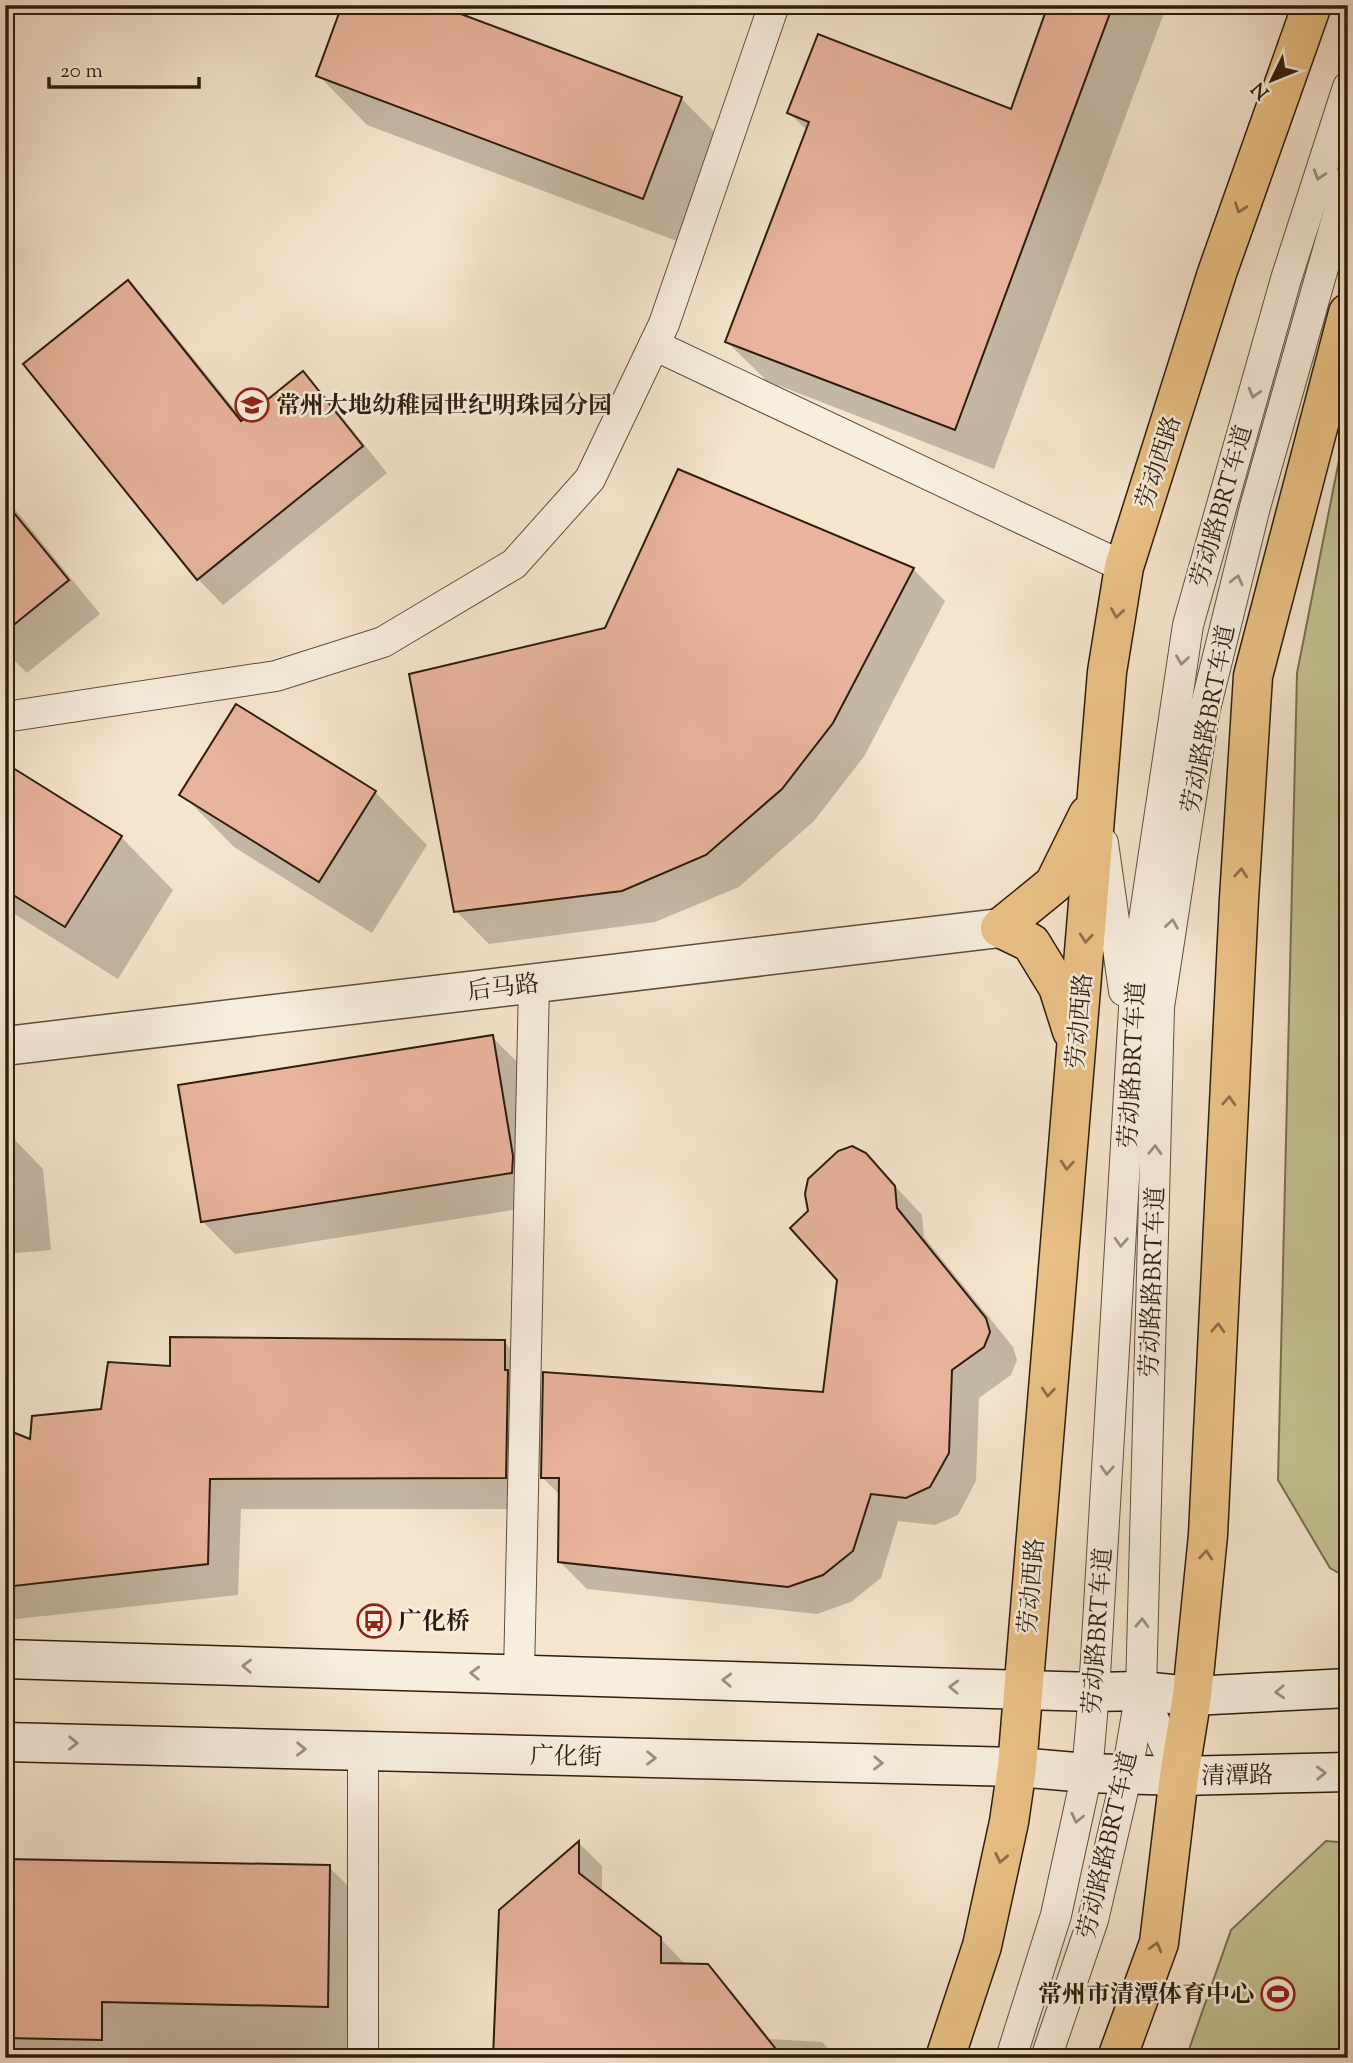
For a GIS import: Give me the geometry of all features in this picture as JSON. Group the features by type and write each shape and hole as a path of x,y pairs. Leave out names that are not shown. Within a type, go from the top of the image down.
{"main road":[{"name":"劳动西路","path":"945,2058 982,1946 1009,1822 1017,1767 1107,672 1124,567 1217,273 1312,5"},
{"path":"1117,2058 1159,1943 1179,1776 1192,1696 1208,1535 1239,899 1253,676 1348,313"},
{"path":"1077,1045 1058,987 1031,943 1000,929 1054,884 1097,797"},
{"name":"后马路","path":"5,1046 1000,929"},
{"path":"5,1660 1094,1692 1141,1691 1192,1696 1348,1688"},
{"name":"广化街","path":"5,1742 1017,1767 1087,1773 1127,1773"},
{"name":"清潭路","path":"1127,1773 1179,1776 1348,1772"}],"lane":[{"path":"5,717 276,676 383,642 514,564 590,479 664,324 774,5"},
{"name":"劳动路BRT车道","path":"1011,2058 1056,1914 1087,1773 1136,974 1188,625 1286,279 1348,87"},
{"name":"劳动路路BRT车道","path":"1046,2058 1093,1920 1127,1773 1141,1691 1159,1007 1204,713 1255,507 1348,180"},
{"path":"654,345 1124,567"},
{"path":"1097,797 1132,1052"},
{"path":"519,1674 534,984"},
{"path":"1087,1773 1141,1691"},
{"path":"1141,1691 1179,1776"},
{"path":"363,1751 363,2058"}],"shaded area":[{"path":"1348,427 1348,1578 1330,1568 1278,1480 1297,673 1342,445"},
{"name":"常州市清潭体育中心","path":"1326,1841 1348,1843 1348,2058 1186,2058 1231,1930"}],"building":[{"path":"342,5 437,5 682,97 643,199 316,76"},
{"path":"1048,5 1113,5 955,430 725,342 809,122 787,113 818,34 1011,109"},
{"path":"128,280 241,421 303,371 363,446 197,580 23,364"},
{"path":"678,469 914,568 833,723 782,789 706,855 622,891 454,912 409,674 605,628"},
{"path":"5,502 69,580 5,632"},
{"path":"236,704 376,791 319,882 179,795"},
{"path":"5,763 122,836 65,927 5,890"},
{"path":"493,1035 513,1156 512,1173 201,1222 178,1085"},
{"path":"852,1146 866,1153 895,1186 897,1208 986,1318 990,1332 984,1347 952,1370 949,1453 930,1487 906,1498 871,1494 853,1551 823,1575 788,1587 558,1562 559,1478 541,1478 543,1372 823,1392 837,1280 790,1228 808,1211 805,1194 808,1179 838,1151"},
{"path":"170,1337 505,1340 505,1370 508,1370 506,1478 210,1479 208,1564 5,1587 5,1429 30,1439 32,1416 101,1409 108,1362 170,1366"},
{"path":"579,1841 579,1873 661,1937 661,1963 708,1964 783,2058 493,2058 499,1910"},
{"path":"5,1859 330,1865 328,2007 102,2002 102,2040 5,2038"}],"place":[{"name":"常州大地幼稚园世纪明珠园分园","path":"252,405"},
{"name":"广化桥","path":"374,1621"},
{"name":"常州市清潭体育中心","path":"1278,1994"}]}
